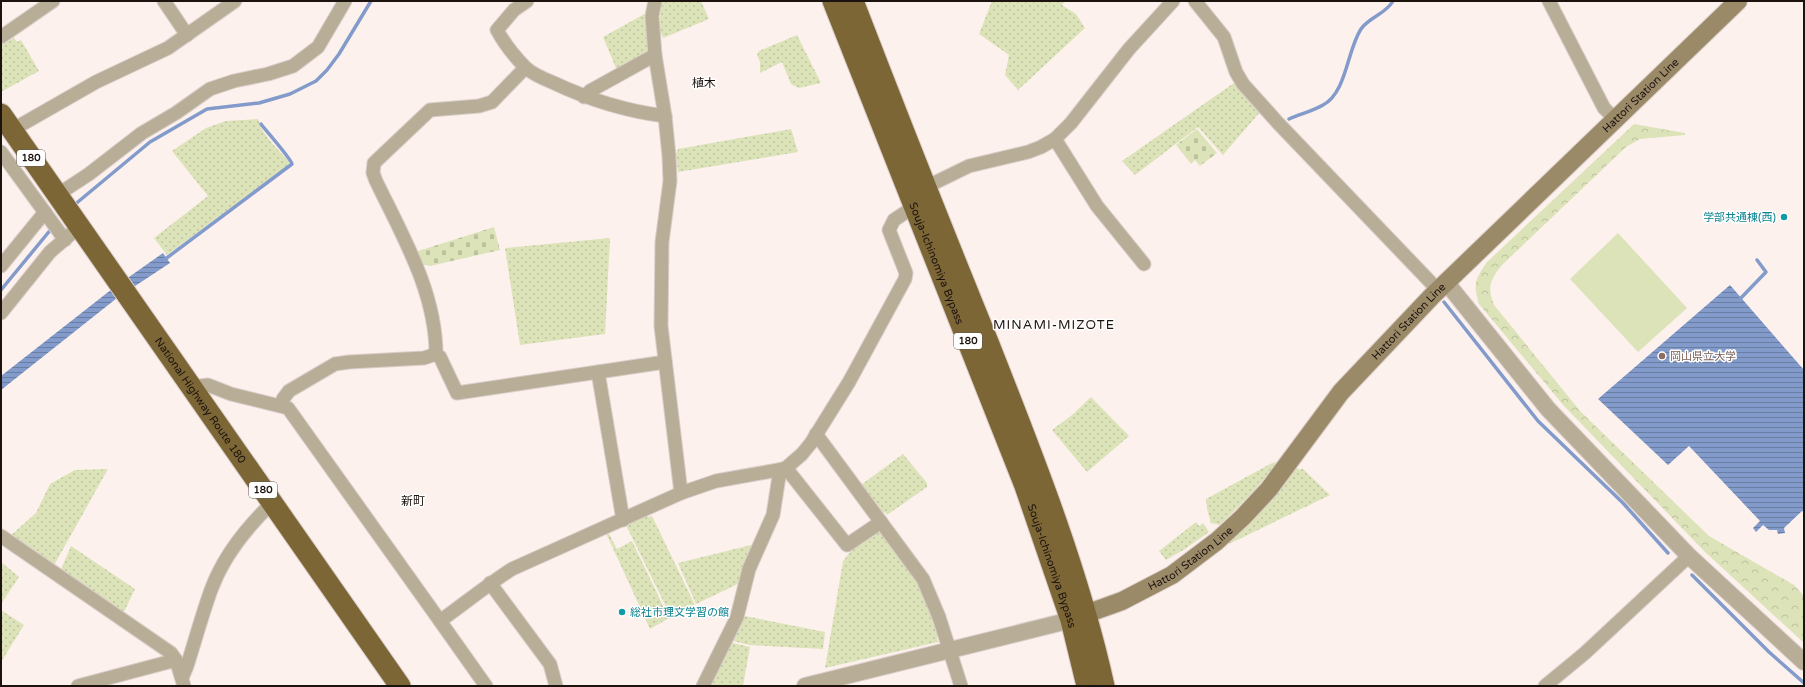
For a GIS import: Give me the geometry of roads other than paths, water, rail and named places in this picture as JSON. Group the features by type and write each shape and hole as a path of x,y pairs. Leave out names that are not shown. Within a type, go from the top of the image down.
{"highway":[{"name":"Souja-Ichinomiya Bypass","path":"833,1 1078,618 1096,649 1104,686"},
{"name":"Souja-Ichinomiya Bypass","path":"853,1 1040,476 1078,618 1081,656 1087,686"},
{"name":"National Highway Route 180","path":"6,122 53,206 70,231 123,288 400,686"}],"main road":[{"name":"Hattori Station Line","path":"1078,618 1122,601 1172,575 1217,541 1243,517 1269,489 1341,392 1442,286 1738,1"}],"street":[{"path":"1,37 53,1"},
{"path":"164,1 187,35"},
{"path":"6,122 168,48 235,1"},
{"path":"1,266 53,206 89,174 142,133 176,113 210,89 234,81 268,74 293,66 318,47 345,1"},
{"path":"527,1 511,5 497,30 504,42 525,68 584,97 614,107 639,113 665,116"},
{"path":"655,1 652,16 655,55 665,116 670,181 662,242 661,326 681,493"},
{"path":"440,621 478,594 490,583 512,569 681,493 716,481 783,468 802,454 849,382 905,279 906,273 889,230 894,220 914,206 926,187 969,166 1028,152 1040,148 1055,139 1071,123 1129,49 1173,1"},
{"path":"1195,1 1224,37 1236,72 1243,84 1278,123 1442,286 1548,409 1689,556 1804,662"},
{"path":"1549,1 1604,108 1615,119"},
{"path":"584,97 590,91 655,55"},
{"path":"525,68 492,102 479,106 430,110 374,163 373,173 376,181 420,274 432,321 436,341 436,354 440,357 457,393 665,362"},
{"path":"1055,139 1097,206 1144,264"},
{"path":"1,152 53,206"},
{"path":"1,313 50,252 70,231"},
{"path":"281,405 283,399 290,391 335,364 424,358 436,354"},
{"path":"598,372 623,520"},
{"path":"192,387 208,385 231,394 281,405 288,408 486,686"},
{"path":"816,434 923,579 939,617 961,686"},
{"path":"783,468 848,545 881,522"},
{"path":"703,686 737,617 749,569 773,515 783,468"},
{"path":"183,682 211,589 226,560 254,519 272,503"},
{"path":"1,536 171,652 176,660 183,682"},
{"path":"1545,686 1585,653 1689,556"},
{"path":"490,583 550,664 556,686"},
{"path":"805,686 832,682 949,649 1078,618"},
{"path":"78,686 176,660"}],"water":[{"path":"163,253 170,263 117,298 1,390 1,376 112,289"},
{"path":"1730,285 1804,370 1804,512 1802,511 1784,528 1785,533 1778,534 1777,530 1769,530 1763,525 1756,532 1753,528 1760,521 1689,446 1668,465 1598,399"}],"waterway":[{"path":"73,206 150,142 207,109 259,103 290,94 316,81 327,70 339,54 371,1"},
{"path":"1289,119 1311,111 1331,99 1342,81 1356,38 1361,29 1368,21 1386,9 1393,1"},
{"path":"164,260 292,164 261,124"},
{"path":"1,290 52,228"},
{"path":"1739,300 1766,272 1757,260"},
{"path":"1444,302 1538,421 1623,503 1668,553"},
{"path":"1692,575 1769,652 1804,683"}],"place":[{"name":"学部共通棟(西)","path":"1784,217"},
{"name":"岡山県立大学","path":"1662,356"},
{"name":"総社市理文学習の館","path":"622,612"}],"district":[{"name":"植木","path":"704,83"},
{"name":"MINAMI-MIZOTE","path":"1054,325"},
{"name":"新町","path":"413,501"}]}
